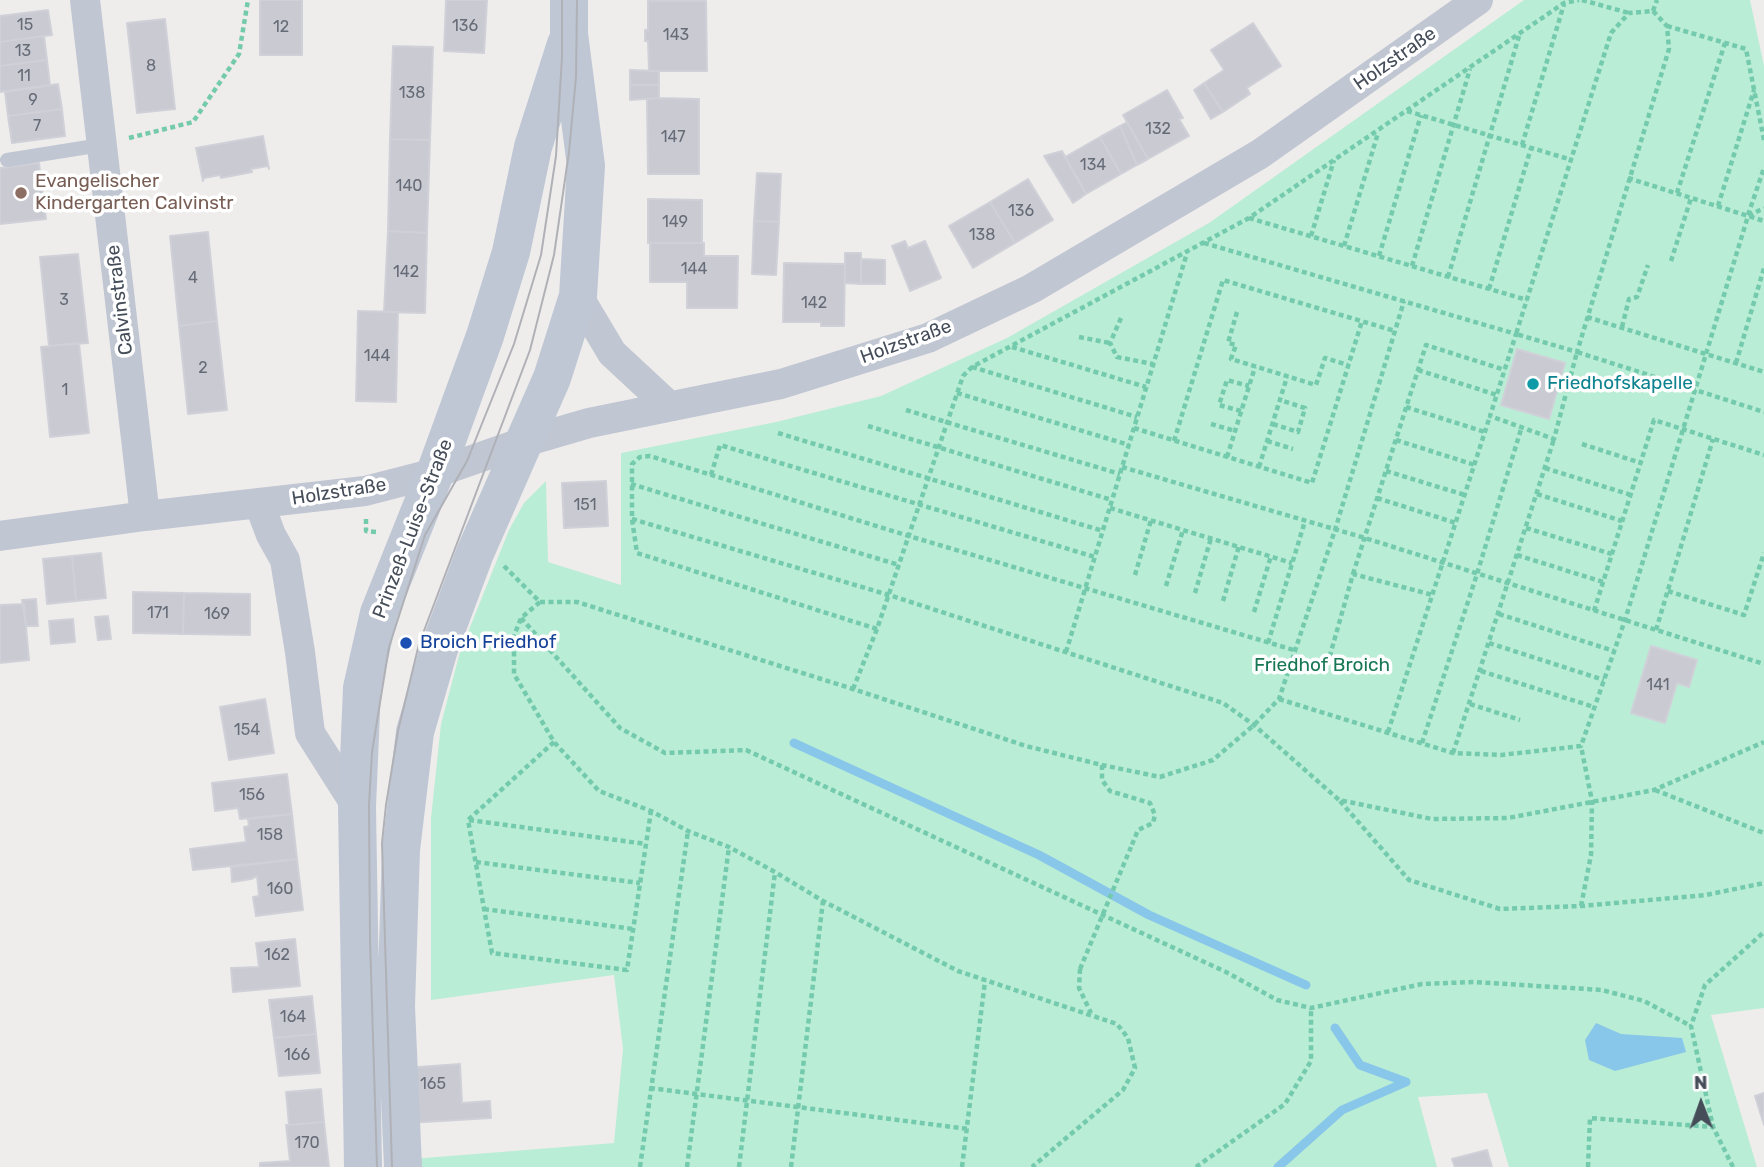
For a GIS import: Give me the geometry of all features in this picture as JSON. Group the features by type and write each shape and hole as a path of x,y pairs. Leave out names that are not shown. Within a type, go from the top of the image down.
{"main road":[{"name":"Prinzeß-Luise-Straße","path":"403,1167 396,1006 401,850 415,732 439,649 475,553 552,378 578,296 586,166 569,17"},
{"name":"Prinzeß-Luise-Straße","path":"363,1167 357,807 362,688 379,613 435,473 485,336 511,252 534,147 569,17"}],"street":[{"name":"Calvinstraße","path":"85,0 145,516"},
{"name":"Holzstraße","path":"0,536 145,516 365,491 435,473 524,442 600,420 781,384 918,341 1031,289 1260,154 1478,0"},
{"path":"578,296 612,353 669,406"},
{"path":"259,503 271,535 285,560 310,733 357,807"}],"lane":[{"path":"7,160 101,145"}],"path":[{"path":"101,145 193,122 239,54 248,0"},
{"path":"853,689 889,595 963,376 972,367 1249,218 1564,3 1581,0 1629,13 1653,11"},
{"path":"1653,11 1657,0"},
{"path":"1522,145 1564,3"},
{"path":"1653,11 1667,26 1746,49 1764,140"},
{"path":"1388,732 1611,33 1629,13"},
{"path":"1452,753 1537,494 1628,178 1670,48 1667,26"},
{"path":"1448,277 1520,34"},
{"path":"1677,194 1725,43"},
{"path":"1412,266 1471,67"},
{"path":"1717,206 1755,88"},
{"path":"1406,111 1572,160"},
{"path":"1379,256 1421,115"},
{"path":"1344,246 1378,131"},
{"path":"1489,289 1531,148"},
{"path":"1311,236 1334,160"},
{"path":"1581,906 1591,855 1592,801 1581,746 1625,620 1764,168"},
{"path":"1628,178 1764,221"},
{"path":"1671,261 1691,198"},
{"path":"1748,216 1764,208"},
{"path":"1249,218 1527,300"},
{"path":"1203,243 1577,352 1764,412"},
{"path":"1066,652 1187,253"},
{"path":"1622,327 1629,299 1637,298 1648,265"},
{"path":"1736,363 1764,268"},
{"path":"1174,440 1223,280 1395,331"},
{"path":"1032,1167 1123,1090 1135,1068 1128,1038 1117,1024 1092,1013 958,971 823,901 729,847 688,831 651,811 599,791 554,742 514,674 514,636 521,618 540,602 577,602 1026,746 1160,777 1213,760 1254,725 1279,699 1335,530 1404,300"},
{"path":"1237,312 1228,343 1236,345 1231,359 1316,385 1325,358 1348,365"},
{"path":"1587,317 1764,372"},
{"path":"1110,343 1121,318"},
{"path":"1134,428 1311,483 1362,321"},
{"path":"1079,337 1110,343"},
{"path":"1110,343 1117,357 1153,364"},
{"path":"1325,673 1353,574 1426,345 1505,370"},
{"path":"1012,346 1146,387"},
{"path":"972,367 1137,417"},
{"path":"1227,457 1255,367"},
{"path":"1418,370 1497,396"},
{"path":"1259,467 1287,377"},
{"path":"1241,411 1219,405 1227,380 1249,386"},
{"path":"957,393 1129,445"},
{"path":"1273,424 1298,432 1305,408 1280,400"},
{"path":"1406,407 1485,432"},
{"path":"906,410 1120,474"},
{"path":"1490,416 1554,439"},
{"path":"1594,611 1654,420 1764,454"},
{"path":"1211,424 1235,431"},
{"path":"868,426 1112,500"},
{"path":"1422,743 1522,426"},
{"path":"778,433 1103,531"},
{"path":"1656,631 1713,439"},
{"path":"1396,440 1475,465"},
{"path":"1267,441 1293,449"},
{"path":"711,475 720,444 1095,557"},
{"path":"1582,444 1641,463"},
{"path":"877,629 637,553 632,519 632,464 639,457 650,456 908,536 1297,651"},
{"path":"1122,467 1365,538 1764,664"},
{"path":"1545,468 1631,495"},
{"path":"1386,471 1465,495"},
{"path":"631,484 899,565"},
{"path":"1537,494 1622,521"},
{"path":"1377,498 1456,523"},
{"path":"1110,508 1292,563"},
{"path":"632,519 889,595 1223,703 1254,725 1339,800 1409,880 1500,909 1581,906 1706,895 1764,883"},
{"path":"1135,575 1151,520"},
{"path":"1268,642 1305,521"},
{"path":"1526,527 1612,554"},
{"path":"1166,586 1184,530"},
{"path":"1195,593 1211,538"},
{"path":"1223,601 1239,547"},
{"path":"475,553 496,558 540,602"},
{"path":"1668,591 1744,615 1764,553"},
{"path":"1517,555 1603,582"},
{"path":"1254,612 1271,556"},
{"path":"1353,574 1433,595"},
{"path":"1499,614 1615,651"},
{"path":"521,618 620,728 665,753 746,750 1213,966 1277,1000 1311,1008 1422,984 1474,982 1602,990 1644,1002 1691,1026"},
{"path":"1489,643 1604,680"},
{"path":"1480,671 1594,707"},
{"path":"1279,699 1452,753 1501,755 1581,746"},
{"path":"1470,704 1520,720"},
{"path":"468,820 554,742"},
{"path":"1339,800 1432,819 1508,818 1654,790 1764,742"},
{"path":"1092,1013 1079,988 1080,969 1138,830 1153,823 1155,814 1150,803 1110,791 1102,780 1102,765"},
{"path":"1654,790 1764,834"},
{"path":"468,820 492,953 627,970 651,811"},
{"path":"468,820 646,844"},
{"path":"640,1167 688,831"},
{"path":"687,1167 729,847"},
{"path":"476,862 640,883"},
{"path":"739,1167 775,872"},
{"path":"790,1167 823,901"},
{"path":"484,909 633,929"},
{"path":"1733,1167 1713,1127 1691,1026 1705,985 1764,932"},
{"path":"962,1167 985,981"},
{"path":"1196,1167 1285,1104 1311,1061 1311,1008"},
{"path":"650,1088 968,1129"},
{"path":"1588,1167 1590,1118 1713,1127"}],"green space":[{"name":"Friedhof Broich","path":"1524,0 1750,0 1764,66 1764,1008 1711,1015 1757,1167 1509,1167 1487,1093 1418,1097 1437,1167 418,1167 412,1159 614,1143 623,1049 614,975 431,1000 431,818 441,724 460,652 509,530 524,503 546,481 548,562 621,585 621,453 776,422 881,396 1007,338 1209,223"}],"water":[{"path":"1596,1023 1621,1034 1682,1038 1686,1052 1615,1071 1589,1060 1585,1040"}],"building":[{"path":"260,0 302,0 302,55 260,55"},
{"path":"446,0 487,0 484,53 444,51"},
{"path":"648,1 706,1 707,71 649,71 648,41 645,41 645,30 648,30"},
{"path":"48,10 52,35 0,42 0,16"},
{"path":"165,19 175,109 137,113 127,23"},
{"path":"1253,23 1281,66 1247,88 1250,94 1223,112 1204,83 1224,70 1211,50"},
{"path":"44,36 47,60 0,66 0,42"},
{"path":"393,46 433,47 430,140 390,139"},
{"path":"47,60 50,85 0,92 0,66"},
{"path":"630,70 659,71 659,85 630,85"},
{"path":"1204,83 1223,112 1211,119 1194,90"},
{"path":"58,84 62,109 8,116 5,92"},
{"path":"630,85 659,85 659,98 630,100"},
{"path":"1167,90 1183,118 1179,119 1189,136 1148,159 1123,115"},
{"path":"647,99 699,99 699,174 648,174"},
{"path":"62,109 65,136 12,143 8,116"},
{"path":"1127,122 1148,159 1137,165 1120,126"},
{"path":"1120,126 1137,165 1121,174 1100,137"},
{"path":"263,136 269,169 268,166 251,169 252,172 221,178 220,175 204,178 203,181 196,148"},
{"path":"1100,137 1121,174 1086,194 1065,157"},
{"path":"390,139 430,140 427,233 388,231"},
{"path":"1062,151 1086,194 1073,203 1044,156"},
{"name":"Evangelischer Kindergarten Calvinstr","path":"39,163 46,219 0,224 0,168"},
{"path":"757,173 781,174 779,222 754,221"},
{"path":"1028,179 1053,220 1015,243 990,202"},
{"path":"648,199 702,200 702,243 648,243"},
{"path":"990,202 1015,243 973,268 949,226"},
{"path":"754,221 779,222 776,275 752,274"},
{"path":"388,231 427,233 425,313 384,312"},
{"path":"208,232 217,321 179,326 170,236"},
{"path":"905,241 908,248 925,241 941,278 910,291 892,246"},
{"path":"650,243 704,243 704,256 738,256 737,308 687,308 687,282 650,282"},
{"path":"845,253 861,253 861,284 845,283"},
{"path":"78,254 88,343 49,346 40,257"},
{"path":"861,259 885,260 885,284 861,284"},
{"path":"784,263 845,264 844,326 821,326 821,322 783,322"},
{"path":"358,311 398,312 396,402 356,401"},
{"path":"217,321 227,410 188,414 179,326"},
{"path":"79,343 89,433 50,437 41,347"},
{"name":"Friedhofskapelle","path":"1517,349 1565,363 1549,419 1501,405"},
{"path":"606,481 608,526 564,528 562,483"},
{"path":"101,553 106,598 76,601 72,556"},
{"path":"72,556 76,601 47,604 43,559"},
{"path":"133,592 184,593 183,634 133,633"},
{"path":"184,593 250,594 250,635 183,634"},
{"path":"36,599 38,626 26,626 22,600"},
{"path":"24,604 29,660 0,663 0,605"},
{"path":"108,616 111,639 98,640 95,617"},
{"path":"73,619 75,642 51,644 49,621"},
{"path":"1651,646 1697,660 1689,687 1677,683 1665,723 1631,713"},
{"path":"265,699 274,753 229,760 220,707"},
{"path":"287,774 292,814 240,819 238,808 215,811 212,783"},
{"path":"292,814 297,859 193,870 190,849 246,842 244,827 249,826 248,819"},
{"path":"297,859 303,910 256,916 253,897 259,896 257,876 232,882 231,867"},
{"path":"295,939 300,986 233,992 231,968 259,967 256,943"},
{"path":"312,996 316,1034 274,1038 269,1000"},
{"path":"316,1034 320,1073 279,1076 274,1038"},
{"path":"460,1064 462,1103 490,1101 491,1118 408,1123 404,1068"},
{"path":"321,1089 324,1122 289,1125 286,1092"},
{"path":"1764,1093 1764,1125 1755,1096"},
{"path":"324,1122 329,1167 260,1167 260,1163 290,1161 286,1125"},
{"path":"1487,1150 1492,1167 1455,1167 1452,1159"}],"waterway":[{"path":"794,743 1039,855 1149,915 1306,985"},
{"path":"1335,1028 1360,1065 1406,1082"},
{"path":"1278,1167 1342,1110 1406,1082"}],"tram line":[{"path":"377,1167 370,940 369,805 372,752 389,647 425,535 467,461 514,344 541,255 556,156 562,57 562,0"},
{"path":"392,1167 382,843 386,805 398,731 419,644 530,350 554,255 569,152 576,77 577,0"}],"place":[{"name":"Evangelischer Kindergarten Calvinstr","path":"21,193"},
{"name":"Friedhofskapelle","path":"1533,384"},
{"name":"Broich Friedhof","path":"406,643"}]}
